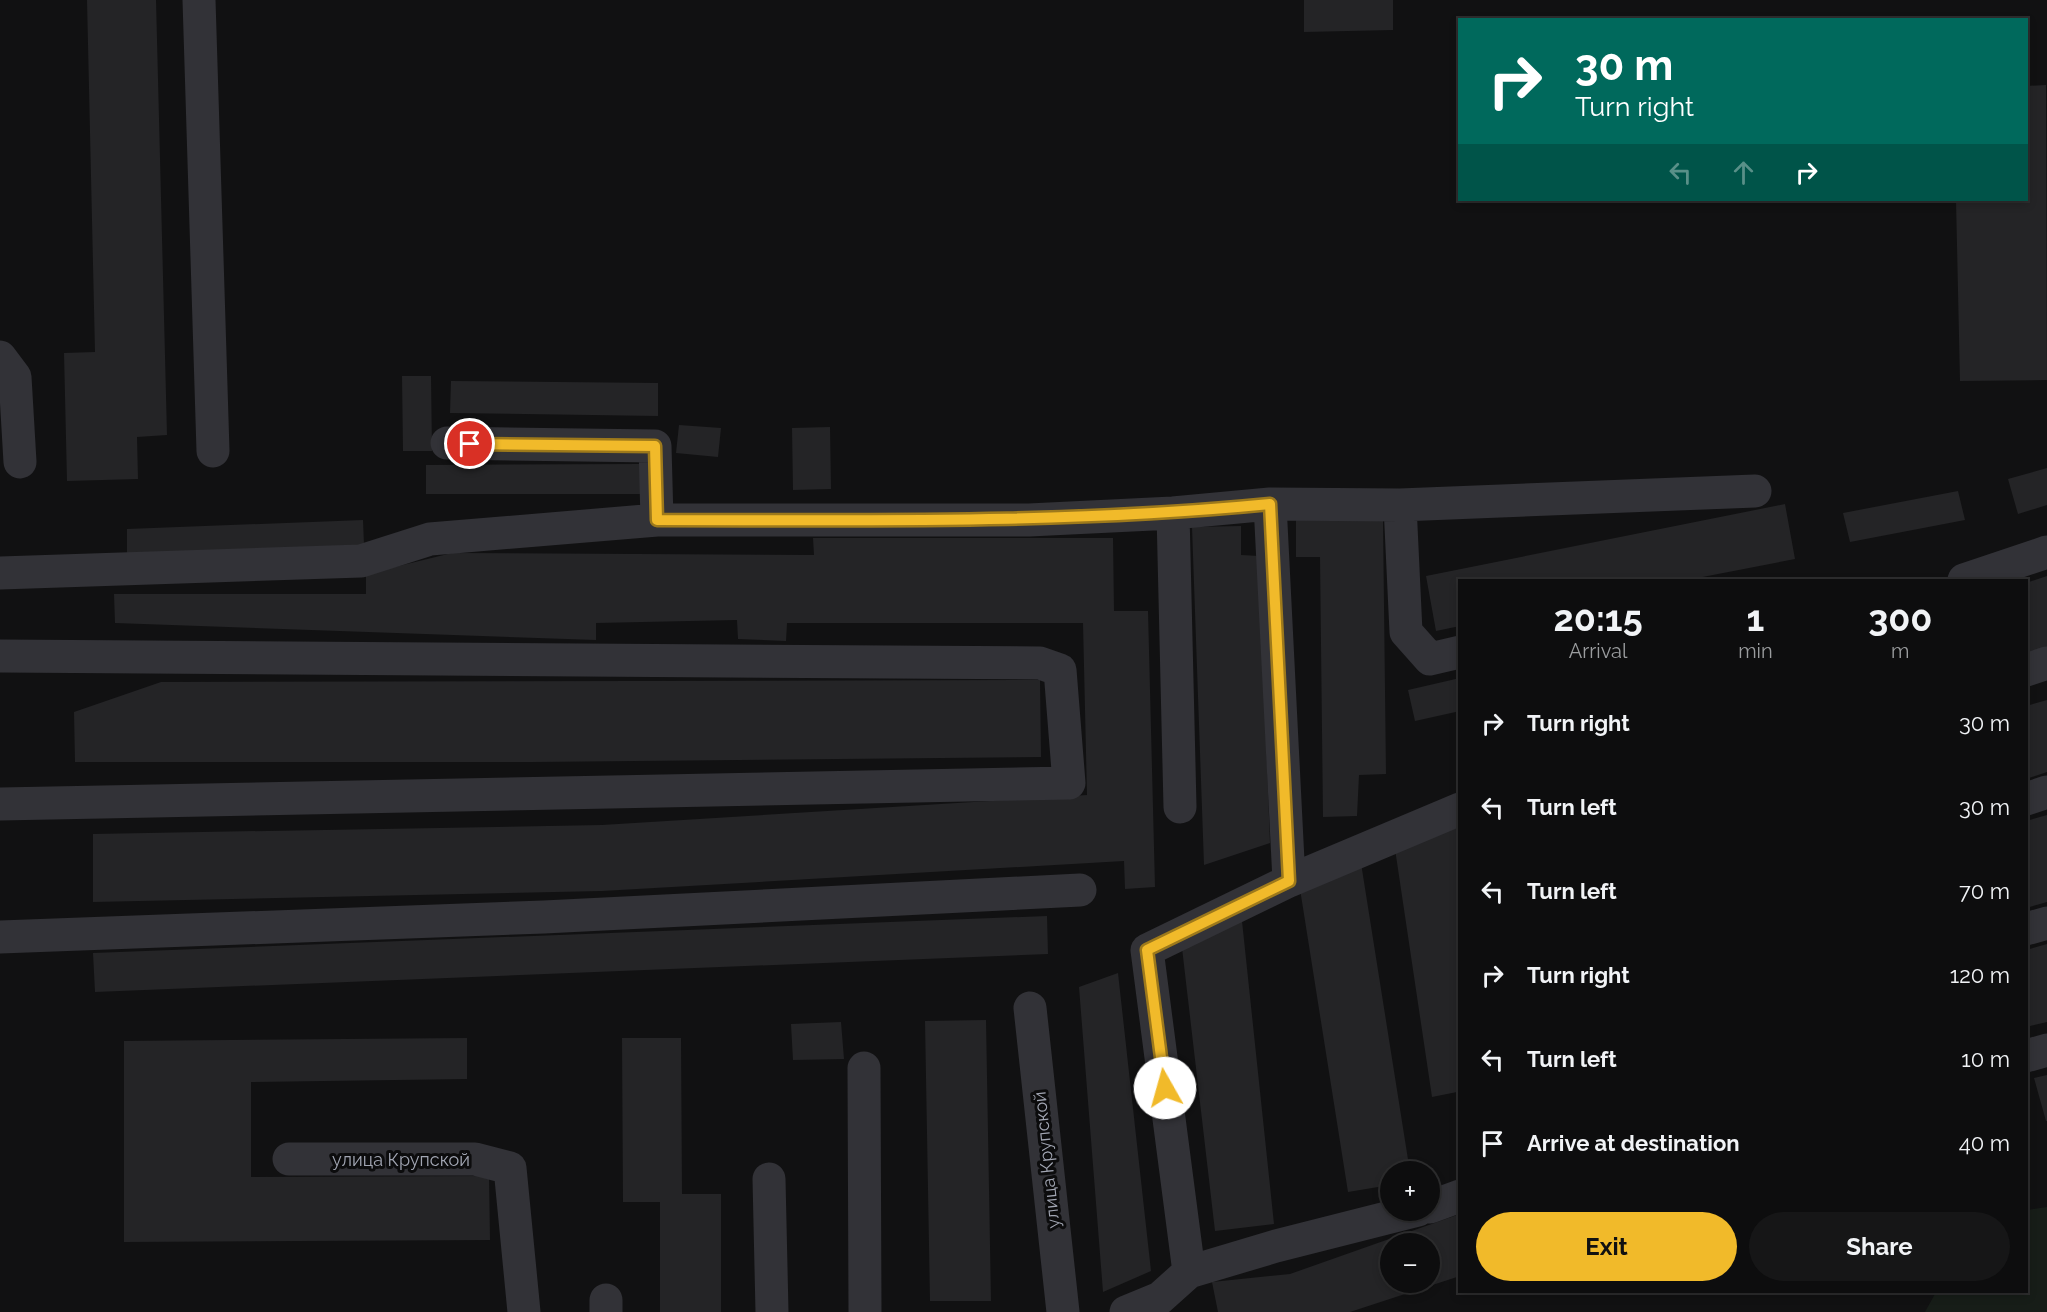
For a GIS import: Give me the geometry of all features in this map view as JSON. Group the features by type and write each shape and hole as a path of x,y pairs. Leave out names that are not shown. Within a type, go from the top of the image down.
{"street":[{"path":"200,0 213,451"},
{"path":"0,357 15,377 20,462"},
{"path":"447,443 655,446 657,520"},
{"path":"0,573 361,561 430,539 657,520 1029,520 1173,513 1270,504 1400,505 1755,490"},
{"path":"1270,504 1289,881"},
{"path":"1400,505 1406,632 1430,659 1458,652"},
{"path":"1173,513 1180,807"},
{"path":"1967,579 2047,552"},
{"path":"0,656 1040,663 1060,670 1069,783 0,804"},
{"path":"2028,669 2047,663"},
{"path":"2028,797 2047,792"},
{"path":"1189,1272 1147,950 1289,881 1458,810"},
{"path":"0,937 544,918 1080,890"},
{"path":"2028,928 2047,923"},
{"name":"улица Крупской","path":"1030,1008 1063,1312"},
{"path":"2028,1055 2047,1050"},
{"path":"864,1068 866,1312"},
{"name":"улица Крупской","path":"289,1159 476,1158 510,1168 524,1312"},
{"path":"769,1179 772,1312"},
{"path":"1440,1203 1458,1197"},
{"path":"1125,1312 1160,1299 1189,1272 1276,1246 1380,1220"}],"shaded area":[{"path":"2047,1207 2047,1312 1925,1312 1935,1293 2028,1293 2028,1210"}],"building":[{"path":"87,0 156,0 167,435 137,437 138,479 67,481 64,353 95,352"},
{"path":"1304,0 1393,0 1393,30 1304,32"},
{"path":"2046,85 2047,380 1960,381 1956,201 2028,201 2028,86"},
{"path":"402,376 431,376 432,451 403,451"},
{"path":"451,381 658,383 658,416 450,413"},
{"path":"679,425 721,428 718,457 676,453"},
{"path":"830,427 831,489 793,490 792,428"},
{"path":"641,464 641,494 426,494 426,465"},
{"path":"2047,468 2047,505 2018,514 2008,479"},
{"path":"1958,491 1965,520 1850,542 1843,513"},
{"path":"1785,504 1795,559 1692,579 1458,579 1458,626 1436,631 1426,576"},
{"path":"363,520 364,545 127,554 127,529"},
{"path":"1296,520 1383,521 1386,774 1359,775 1357,816 1323,817 1320,557 1296,557"},
{"path":"1241,526 1241,555 1259,556 1270,843 1204,865 1192,527"},
{"path":"813,538 1113,538 1114,611 1148,611 1155,887 1125,889 1124,861 602,891 93,902 93,834 602,825 1087,795 1083,623 787,623 786,641 738,639 737,620 596,623 596,640 115,623 114,594 366,594 366,574 452,553 814,555"},
{"path":"2047,576 2047,647 2028,653 2028,582"},
{"path":"1458,678 1458,711 1415,721 1408,690"},
{"path":"1040,680 1041,757 533,762 75,762 74,712 161,682"},
{"path":"2047,700 2047,772 2028,778 2028,705"},
{"path":"2047,815 2047,902 2028,907 2028,820"},
{"path":"1458,823 1458,1101 1457,1092 1432,1097 1395,849"},
{"path":"1361,863 1408,1161 1380,1161 1380,1187 1348,1192 1300,889"},
{"path":"1047,916 1048,954 95,992 93,953"},
{"path":"1242,921 1274,1224 1215,1231 1182,948"},
{"path":"2047,944 2047,1022 2028,1027 2028,949"},
{"path":"1118,973 1151,1271 1103,1292 1079,987"},
{"path":"986,1020 991,1301 930,1301 925,1021"},
{"path":"841,1022 844,1059 793,1060 791,1024"},
{"path":"467,1038 467,1079 251,1082 251,1177 489,1176 490,1240 124,1242 124,1041"},
{"path":"622,1038 681,1038 682,1194 721,1194 721,1312 660,1312 660,1202 623,1202"},
{"path":"2047,1075 2047,1121 2046,1121 2034,1078"},
{"path":"1458,1215 1458,1277 1440,1283 1440,1233 1406,1233"},
{"path":"1380,1242 1380,1293 1408,1293 1350,1312 1218,1312 1212,1282 1290,1274"}],"route":[{"path":"470,444 655,446 657,520 1029,520 1173,513 1270,504 1289,881 1147,950 1165,1088"}]}
